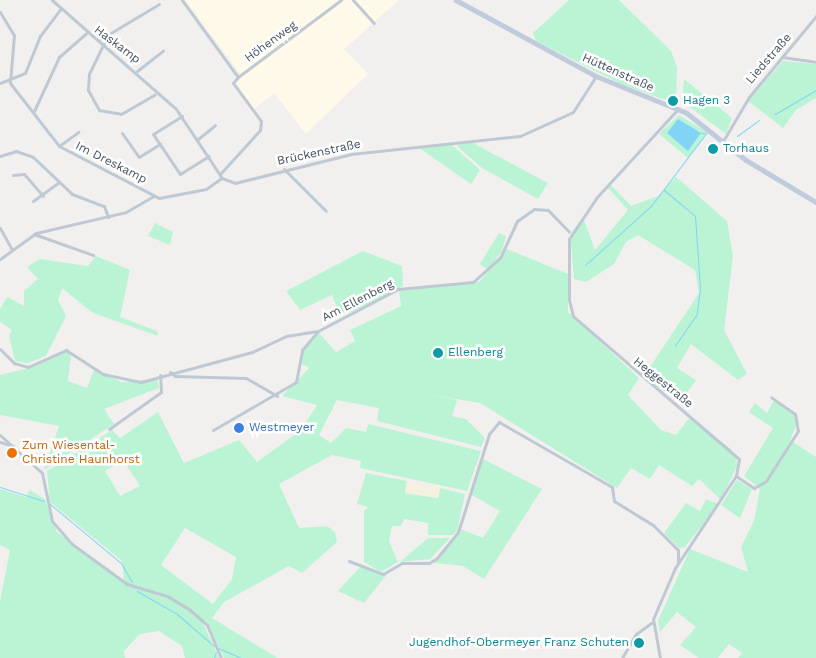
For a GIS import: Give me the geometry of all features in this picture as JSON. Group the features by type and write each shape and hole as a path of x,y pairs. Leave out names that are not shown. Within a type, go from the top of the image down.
{"main road":[{"name":"Hüttenstraße","path":"456,0 596,76 678,108 723,141 816,202"}],"street":[{"name":"Haskamp","path":"52,0 87,33 104,43 137,71 155,94 182,116 221,176"},
{"name":"Höhenweg","path":"182,0 238,77 341,0"},
{"path":"353,0 374,23"},
{"path":"99,40 159,4"},
{"path":"0,83 10,83 25,73 43,31 61,8"},
{"path":"0,12 14,35 10,83"},
{"name":"Liedstraße","path":"723,141 745,102 816,16"},
{"path":"34,111 59,57 87,33"},
{"path":"104,43 89,74 88,90 99,110 121,114 155,94"},
{"path":"137,71 163,51"},
{"path":"782,57 816,62"},
{"name":"Brückenstraße","path":"221,176 236,183 284,169 351,154 520,136 573,112 596,76"},
{"path":"0,259 34,234 108,217 154,196 206,189 221,176 260,130 261,121 233,82 238,77"},
{"name":"Im Dreskamp","path":"10,83 34,111 59,146 154,196"},
{"path":"569,232 678,108"},
{"path":"182,116 153,134 180,174 209,156"},
{"path":"198,139 215,125"},
{"name":"Im Dreskamp","path":"59,146 78,132"},
{"path":"122,133 139,157 160,144"},
{"path":"0,156 22,152 43,165 58,183 104,206 108,217"},
{"path":"284,169 326,211"},
{"path":"13,175 24,174 43,196"},
{"path":"32,201 43,196 58,183"},
{"name":"Am Ellenberg","path":"0,349 21,366 36,365 66,350 88,366 123,380 141,382 170,372 252,352 286,336 318,331 398,289 460,285 479,279 500,258 515,222 534,209 548,210 569,232"},
{"path":"0,228 12,250"},
{"name":"Heggestraße","path":"569,232 568,300 573,316 635,374 734,451 740,464 736,476"},
{"path":"34,234 93,255"},
{"name":"Am Ellenberg","path":"213,430 277,396 296,382 302,350 318,331"},
{"name":"Am Ellenberg","path":"170,372 175,376 246,378 277,396"},
{"path":"109,429 161,392 160,375"},
{"path":"622,658 636,634 651,623 678,563 736,476 754,488 766,481 798,431 795,414 771,397"},
{"path":"349,561 381,574 402,564 433,561 458,532 489,434 499,422 612,487 614,501 653,524 678,550 678,563"},
{"path":"0,435 42,473 52,521 72,544 127,584 167,596 190,610 207,625 219,648 221,658"},
{"path":"0,442 14,446"},
{"path":"678,550 687,549"},
{"path":"651,623 660,658"}],"shaded area":[{"path":"185,0 399,0 344,49 368,74 306,134 274,93 254,109 235,83 242,76"}],"green space":[{"path":"569,0 619,0 671,51 677,67 676,99 662,99 619,83 536,41 533,33"},
{"path":"783,61 816,64 816,98 796,110 783,128 748,101"},
{"path":"684,79 732,118 726,134 682,101"},
{"path":"679,115 707,132 688,158 659,134"},
{"path":"471,142 548,183 538,199 482,168 458,147 458,143"},
{"path":"451,144 480,170 471,184 419,148"},
{"path":"676,177 727,221 733,256 724,330 747,374 738,380 691,344 677,368 696,380 680,403 644,376 699,293 695,270 638,235 626,242 614,264 586,282 574,279 571,243 571,233 583,217 595,250 628,210 608,188 611,185 631,206 658,196"},
{"path":"155,223 173,232 170,245 148,236"},
{"path":"499,233 506,236 502,251 488,270 480,264"},
{"path":"507,249 568,274 568,312 639,378 628,395 661,430 676,435 690,417 732,450 738,464 721,500 699,479 692,486 659,465 650,479 631,468 617,488 480,403 432,395 457,400 452,416 466,419 485,438 481,447 377,421 379,408 337,400 319,435 331,443 346,428 366,432 368,424 481,451 467,491 360,468 361,461 332,455 279,484 299,528 327,526 335,532 337,542 302,573 289,566 224,602 212,618 278,658 224,658 206,620 203,623 219,658 185,658 182,646 159,631 140,634 124,651 125,658 0,658 0,601 10,550 0,545 0,489 26,497 30,490 45,499 57,532 124,583 122,561 50,502 47,471 112,430 120,438 158,412 184,463 239,440 257,462 301,430 317,405 282,396 309,368 300,363 303,350 319,333 336,352 355,341 350,330 401,306 399,290 479,282","holes":["123,460 140,486 120,496 105,471","185,528 236,557 232,579 213,604 161,565"]},
{"path":"363,251 402,266 403,286 352,312 339,313 332,295 300,310 286,291"},
{"path":"96,256 130,270 120,317 157,331 158,336 93,313 62,288 58,300 66,316 46,356 28,363 15,361 9,336 12,330 0,322 0,309 7,297 24,306 24,291 38,279 27,267 40,259 88,266"},
{"path":"66,351 71,354 68,381 87,388 94,370 122,382 157,379 159,388 104,409 114,424 44,470 59,426 0,415 0,375 33,367"},
{"path":"774,400 793,414 797,424 790,440 816,457 816,658 738,658 742,653 729,644 718,658 699,658 680,645 696,627 677,612 660,632 658,621 690,549 748,572 741,547 754,521 760,489 744,476 773,428 749,412 755,403 767,413"},
{"path":"481,458 542,489 484,579 463,566 434,563 461,529 483,538 500,511 470,494"},
{"path":"366,473 407,481 405,493 438,498 440,488 465,494 457,531 453,535 428,535 428,523 404,519 401,526 392,526 389,541 398,562 381,572 364,562 364,511 368,507 357,504"},
{"path":"737,480 752,489 740,518 721,505"},
{"path":"706,499 718,504 685,547 679,548 664,533 686,503 700,511"},
{"path":"428,538 450,538 430,559 400,562"},
{"path":"361,566 381,575 388,573 364,603 338,591"}],"sand":[{"path":"407,481 440,488 438,498 405,493"}],"water":[{"path":"678,119 701,133 688,151 667,133"}],"waterway":[{"path":"775,114 816,90"},
{"path":"737,136 759,120"},
{"path":"585,265 651,206 707,132"},
{"path":"664,190 695,216 700,288 697,314 675,346"},
{"path":"0,487 44,501"},
{"path":"50,504 121,563 132,582"},
{"path":"137,591 177,614 214,646"},
{"path":"218,648 242,658"},
{"path":"214,658 216,652"}],"place":[{"name":"Hagen 3","path":"673,101"},
{"name":"Torhaus","path":"713,149"},
{"name":"Ellenberg","path":"438,353"},
{"name":"Westmeyer","path":"239,428"},
{"name":"Zum Wiesental- Christine Haunhorst","path":"12,453"},
{"name":"Jugendhof-Obermeyer Franz Schuten","path":"639,643"}]}
